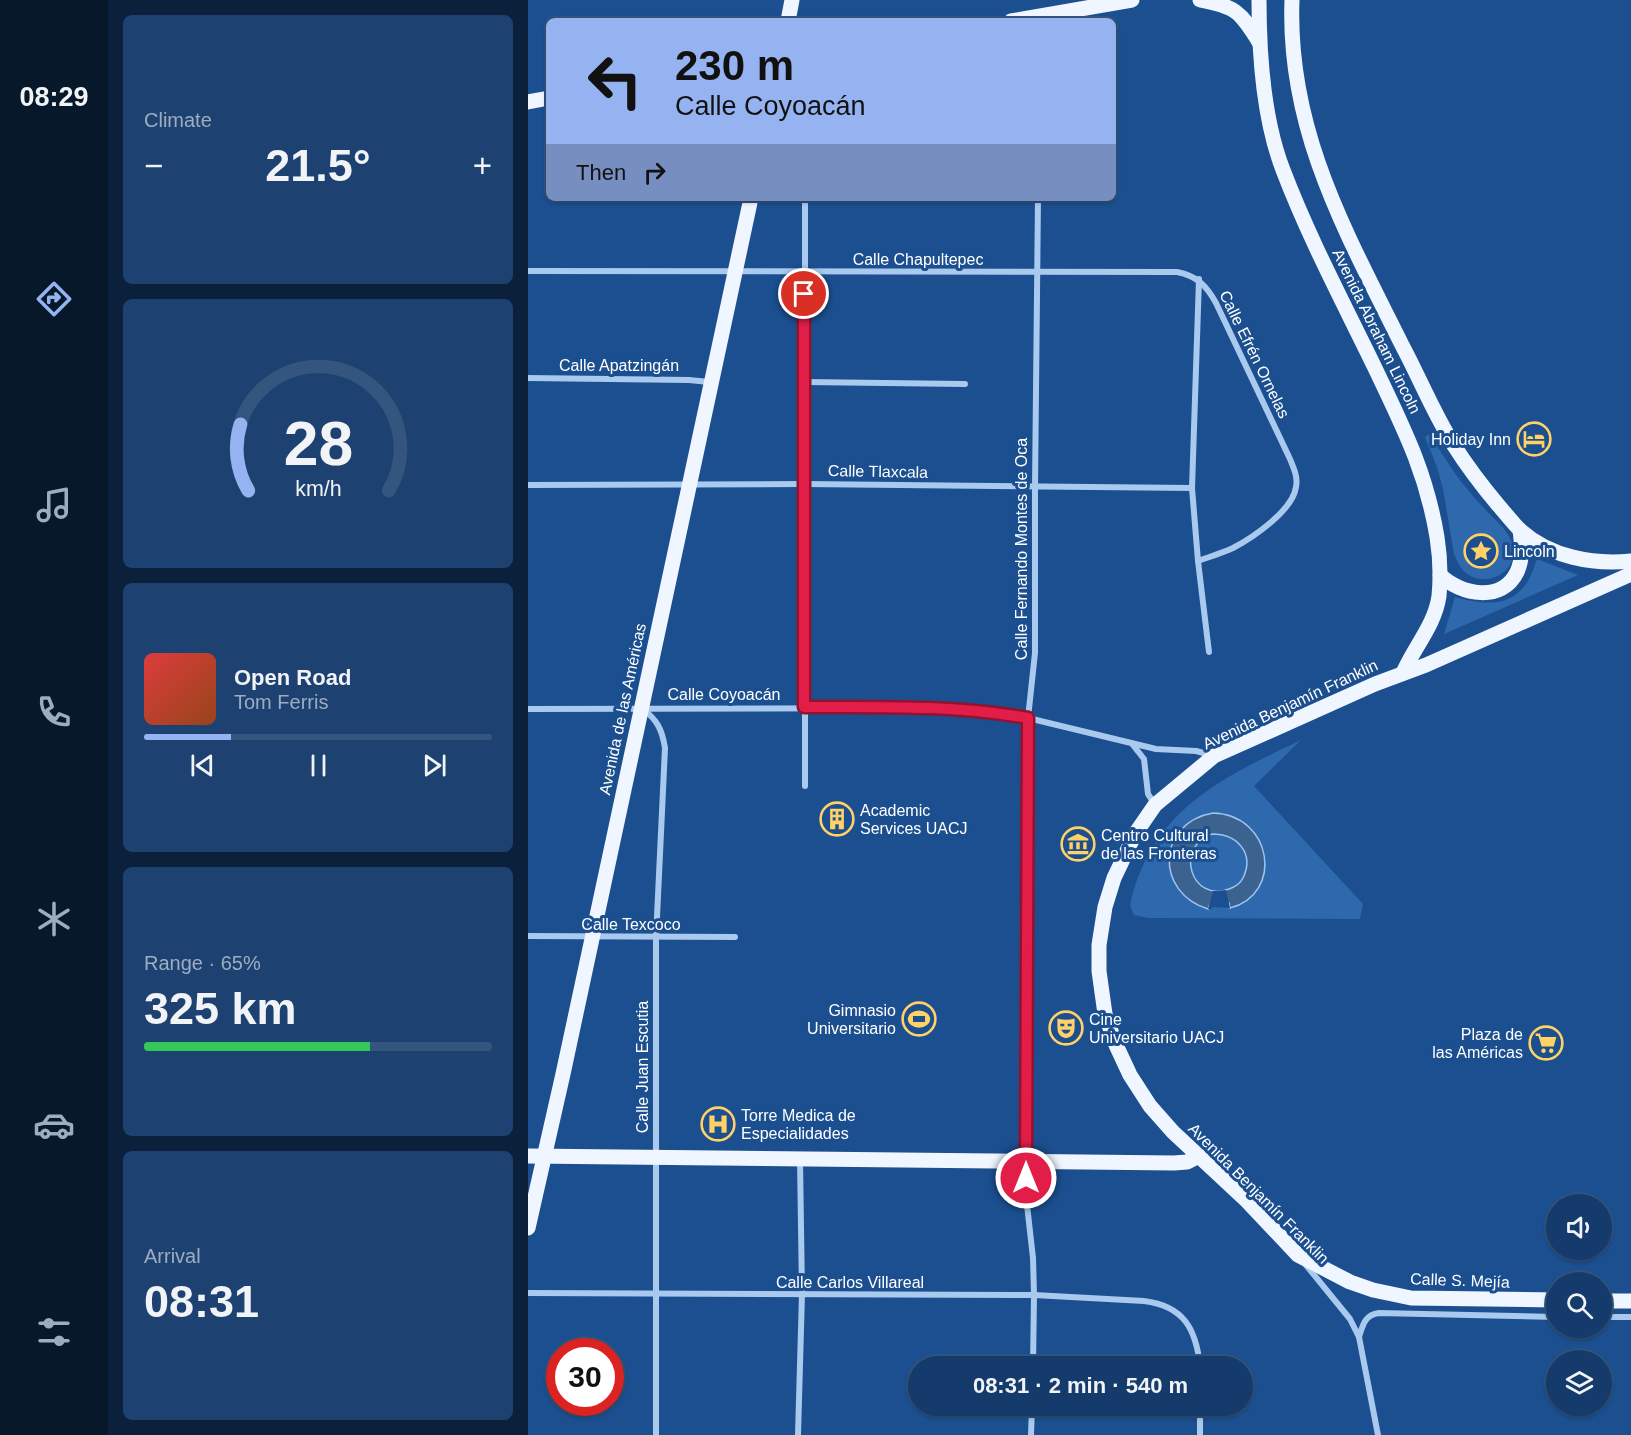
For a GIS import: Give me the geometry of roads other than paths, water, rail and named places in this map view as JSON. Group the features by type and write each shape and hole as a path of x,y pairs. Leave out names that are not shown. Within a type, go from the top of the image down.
{"main road":[{"path":"789,18 792,0"},
{"path":"1040,18 1132,0"},
{"path":"1200,0 1221,3 1235,10 1245,19 1259,42"},
{"name":"Avenida Abraham Lincoln","path":"1259,0 1259,42 1265,89 1276,149 1282,168 1301,214 1416,454 1434,518 1440,575 1439,597 1435,613 1423,638 1411,654 1403,673"},
{"name":"Avenida Abraham Lincoln","path":"1292,0 1293,51 1301,109 1313,152 1339,219 1452,442 1477,481 1521,530 1556,551 1576,558 1598,562 1631,561"},
{"path":"528,102 546,99"},
{"name":"Avenida de las Américas","path":"528,1228 750,201"},
{"path":"1440,575 1458,588 1472,593 1501,588 1510,582 1520,562 1521,530"},
{"name":"Avenida Benjamín Franklin","path":"1298,1255 1246,1201 1173,1132 1150,1106 1130,1075 1116,1045 1101,988 1100,933 1114,878 1135,834 1155,805 1214,756 1631,574"},
{"path":"528,1156 1174,1163 1187,1162 1199,1156"},
{"name":"Calle S. Mejía","path":"1298,1255 1350,1282 1373,1290 1411,1298 1546,1300"},
{"path":"1612,1301 1631,1301"}],"street":[{"path":"805,201 805,786"},
{"name":"Calle Fernando Montes de Oca","path":"1033,1356 1033,1258 1026,1196 1026,1160 1028,718 1035,653 1038,201"},
{"name":"Calle Chapultepec","path":"528,271 1177,272 1199,279"},
{"name":"Calle Efrén Ornelas","path":"1199,279 1192,488 1209,652"},
{"name":"Calle Efrén Ornelas","path":"1198,561 1232,548 1252,537 1287,506 1294,497 1297,486 1297,475 1290,459 1216,303 1199,279"},
{"name":"Calle Apatzingán","path":"528,378 710,382"},
{"path":"805,382 964,384"},
{"name":"Calle Tlaxcala","path":"528,485 804,484 1192,488"},
{"name":"Calle Coyoacán","path":"528,709 804,707 933,708 994,712 1156,749 1196,751 1214,756"},
{"name":"Calle Juan Escutia","path":"642,708 657,721 664,748 656,938 656,1435"},
{"path":"1132,744 1144,759 1148,794 1155,805"},
{"name":"Calle Texcoco","path":"528,936 735,937"},
{"path":"798,1435 802,1294 800,1159"},
{"name":"Avenida Benjamín Franklin","path":"1298,1255 1343,1309 1359,1337 1378,1435"},
{"name":"Calle Carlos Villareal","path":"528,1293 1034,1295 1144,1301 1171,1308 1183,1318 1192,1331 1199,1356"},
{"path":"1359,1337 1366,1319 1379,1313 1546,1317"},
{"path":"1612,1317 1631,1317"},
{"path":"1031,1435 1032,1416"},
{"path":"1200,1416 1200,1435"}],"place":[{"name":"Holiday Inn","path":"1534,439"},
{"name":"Lincoln","path":"1481,551"},
{"name":"Academic Services UACJ","path":"837,819"},
{"name":"Centro Cultural de las Fronteras","path":"1078,844"},
{"name":"Gimnasio Universitario","path":"919,1019"},
{"name":"Cine Universitario UACJ","path":"1066,1028"},
{"name":"Plaza de las Américas","path":"1546,1043"},
{"name":"Torre Medica de Especialidades","path":"718,1124"}]}
